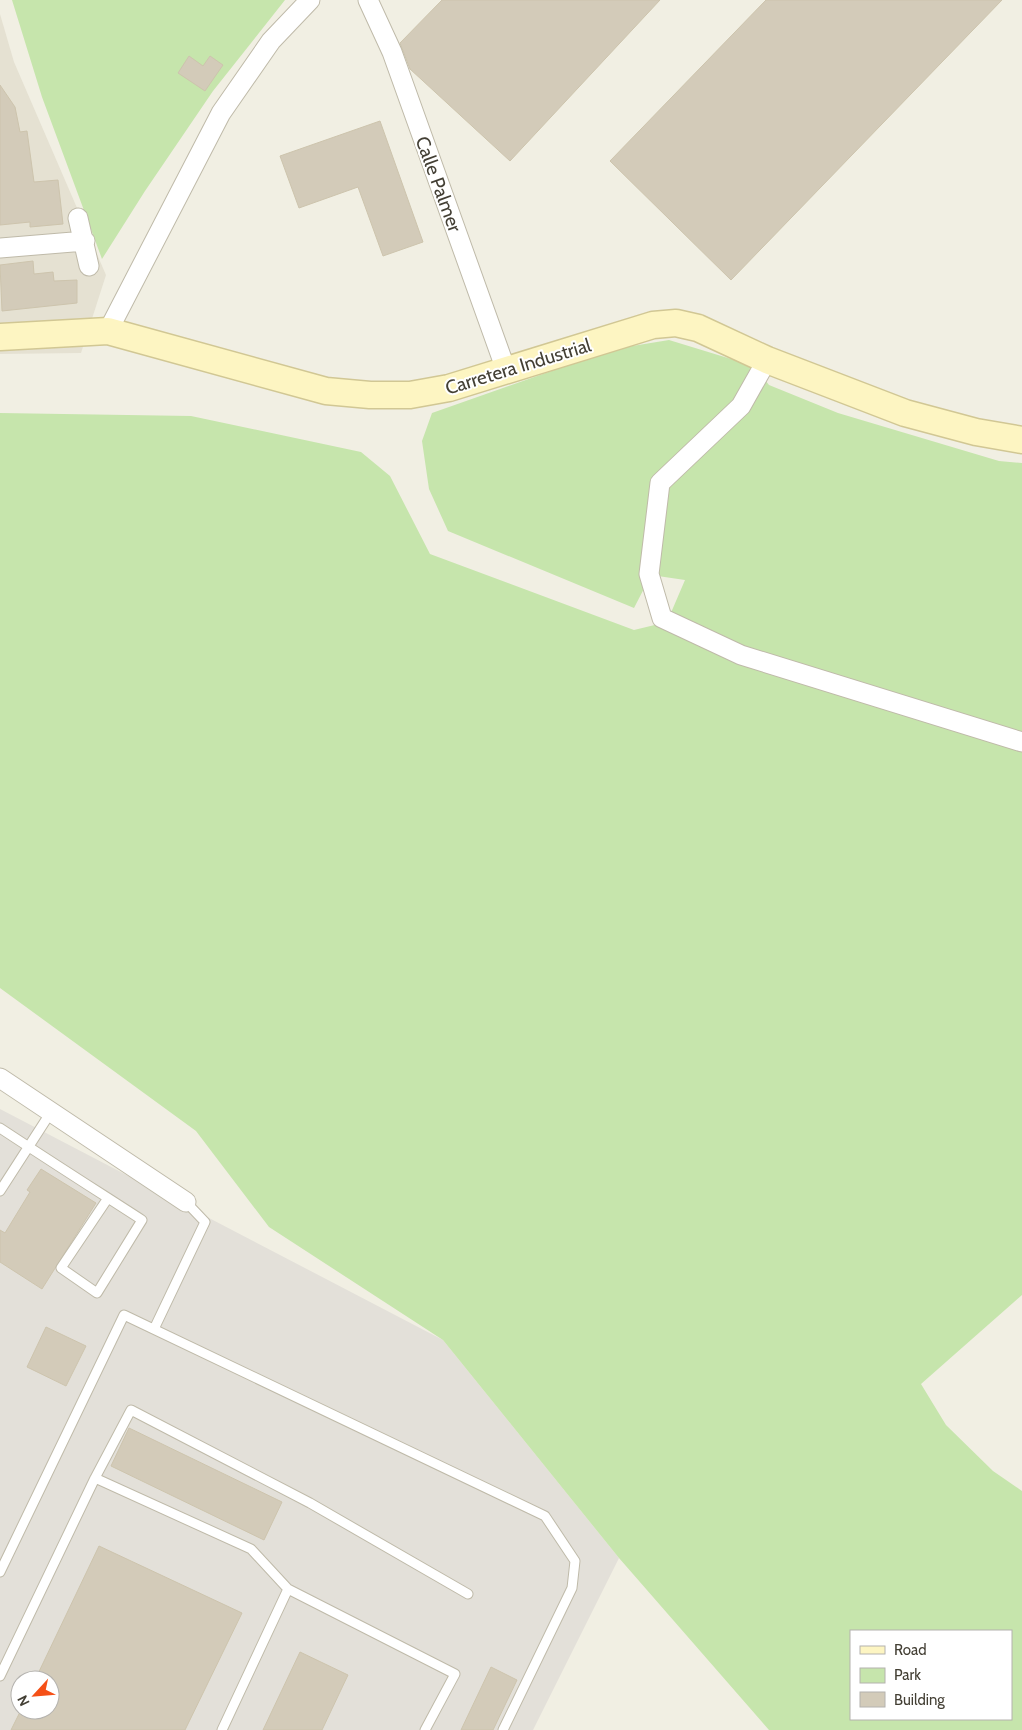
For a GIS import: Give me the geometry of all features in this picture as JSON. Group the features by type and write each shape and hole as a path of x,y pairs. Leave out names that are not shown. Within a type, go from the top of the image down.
{"street":[{"path":"108,331 221,113 271,41 310,0"},
{"name":"Calle Palmer","path":"368,0 392,52 506,370"},
{"path":"78,218 85,241 89,266"},
{"path":"0,248 85,241"},
{"name":"Carretera Industrial","path":"0,338 108,331 326,391 410,395 449,388 653,325 676,323 698,328 767,360 905,413 976,432 1022,440"},
{"path":"767,360 741,406 660,483 649,574 662,618 741,655 1022,742"},
{"path":"0,1078 186,1202"}],"lane":[{"path":"0,1191 51,1112"},
{"path":"0,1128 142,1220 97,1293 61,1268 108,1198"},
{"path":"154,1329 205,1222 186,1202"},
{"path":"0,1572 124,1315 545,1516 575,1561 572,1588 503,1730"},
{"path":"0,1676 131,1410 310,1503 468,1594"},
{"path":"96,1478 251,1549 288,1589 455,1674 425,1730"},
{"path":"222,1730 288,1589"}],"shaded area":[{"path":"0,14 14,62 106,275 81,353 0,354"},
{"path":"0,1109 443,1340 619,1558 533,1730 0,1730"}],"green space":[{"path":"12,0 285,0 213,91 145,191 102,259 42,97"},
{"path":"669,340 754,366 769,385 838,413 999,461 1022,463 1022,1295 921,1384 946,1425 993,1471 1022,1491 1022,1730 769,1730 619,1558 443,1340 269,1227 196,1131 0,988 0,413 191,416 361,452 390,476 430,554 634,630 667,622 685,580 651,575 634,608 448,531 429,489 422,441 432,413 614,349"}],"building":[{"path":"442,0 660,0 510,161 410,69 400,43"},
{"path":"766,0 1002,0 731,280 610,161"},
{"path":"189,56 203,66 210,56 223,65 205,91 178,73"},
{"path":"0,85 15,107 20,132 27,131 34,182 58,180 63,224 30,227 30,222 0,225"},
{"path":"380,121 423,242 383,256 358,187 299,208 280,156"},
{"path":"33,261 34,274 53,272 54,281 77,280 77,303 2,311 0,265"},
{"path":"41,1169 96,1203 42,1289 0,1262 0,1230 5,1233 30,1192 27,1190"},
{"path":"46,1327 86,1346 66,1386 27,1367"},
{"path":"129,1428 282,1502 264,1540 111,1466"},
{"path":"99,1546 242,1613 185,1730 11,1730 16,1720 60,1720 60,1670 40,1670"},
{"path":"300,1652 348,1675 322,1730 263,1730"},
{"path":"491,1667 517,1680 493,1730 461,1730"}]}
